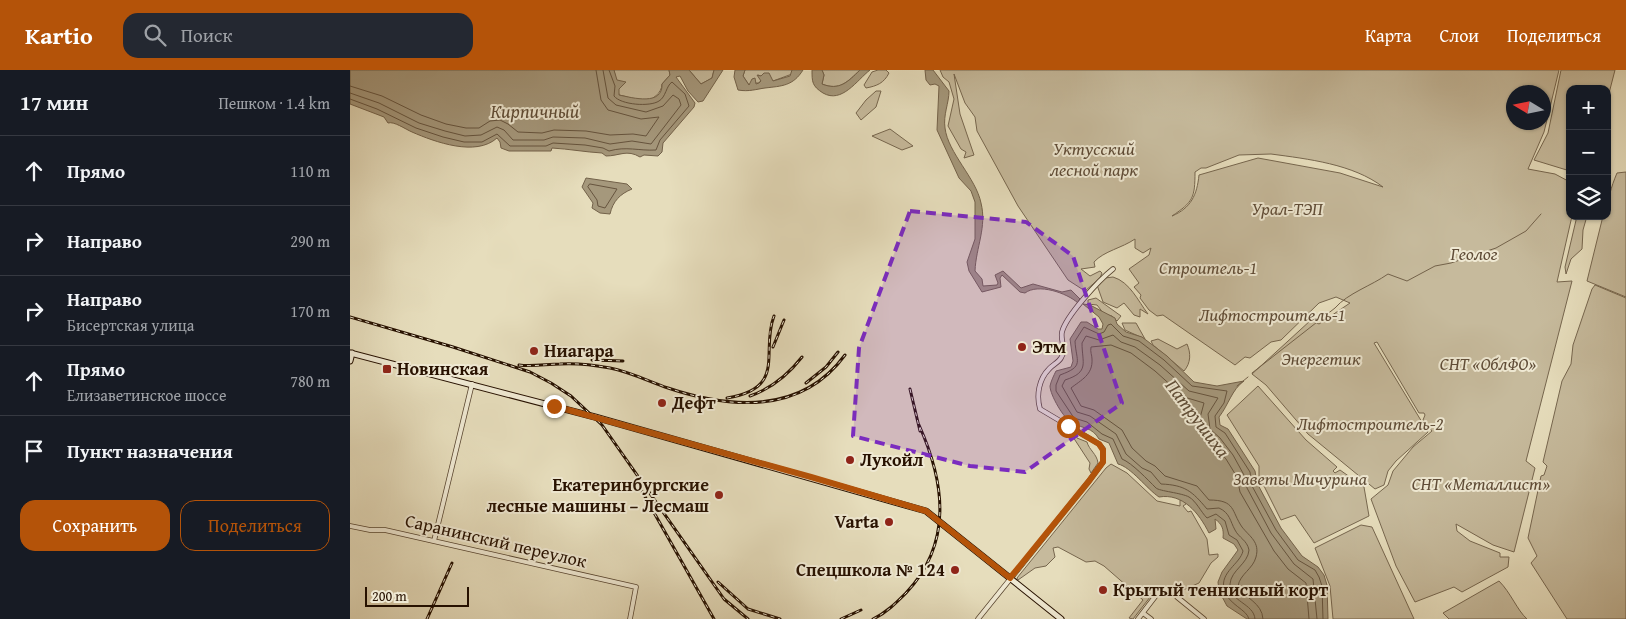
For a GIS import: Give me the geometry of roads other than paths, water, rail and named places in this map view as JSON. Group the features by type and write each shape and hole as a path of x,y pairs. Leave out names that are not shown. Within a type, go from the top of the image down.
{"main road":[{"path":"350,361 351,353 472,384 816,478 926,511 1061,619"}],"street":[{"path":"978,619 1103,462 1103,450 1099,444 1040,409 1038,393 1045,373 1061,358 1064,350 1061,334 1064,324 1096,283 1113,269"},
{"path":"434,541 472,384"},
{"name":"Саранинский переулок","path":"350,526 370,530 385,530 636,587 630,619"},
{"path":"1138,619 1160,589 1176,590 1178,597 1204,619"},
{"path":"1143,612 1151,619"}],"water":[{"name":"Кирпичный","path":"350,70 614,70 617,80 626,82 619,89 619,95 646,99 658,95 662,84 670,75 669,70 689,70 701,84 712,78 714,70 723,70 703,101 698,102 688,91 680,76 676,77 695,103 694,107 663,143 662,152 658,156 644,155 640,157 631,153 606,156 602,153 552,148 551,151 509,151 501,148 497,138 488,144 478,146 455,146 443,143 421,136 396,124 388,123 384,117 350,104"},
{"path":"735,70 745,70 743,76 749,85 752,79 755,78 756,84 759,83 761,81 757,75 761,76 764,73 769,73 773,81 790,76 792,70 803,70 795,79 787,84 746,91 738,90 734,77"},
{"path":"812,70 822,70 824,75 822,84 838,86 847,82 860,70 870,70 843,93 830,96 815,86"},
{"path":"925,70 933,70 949,91 945,118 947,137 956,156 974,184 981,203 983,220 975,271 982,279 983,286 997,285 995,275 1003,271 1021,288 1033,284 1062,292 1071,290 1080,299 1078,303 1060,293 1045,289 1031,290 1025,293 1020,292 1002,275 1000,278 1001,287 982,292 969,271 967,262 975,239 975,202 971,191 959,178 937,130 939,86 935,84 930,85 926,80"},
{"path":"586,178 627,184 632,189 618,198 610,214 600,213 592,208 593,203 582,187"},
{"name":"Патрушиха","path":"1083,304 1090,305 1115,318 1117,324 1126,332 1142,337 1167,356 1194,382 1217,386 1244,381 1236,388 1219,417 1220,425 1228,429 1255,471 1257,483 1281,528 1302,556 1318,567 1324,575 1327,585 1328,619 1247,619 1227,606 1219,591 1218,582 1222,572 1238,550 1234,544 1223,538 1223,529 1219,523 1215,519 1216,529 1209,533 1200,518 1183,501 1176,498 1159,497 1128,469 1118,464 1109,443 1099,439 1091,430 1072,423 1065,417 1052,395 1050,386 1052,380 1056,371 1071,367 1073,361 1070,339 1081,322 1087,322 1098,329 1102,329 1103,324 1099,317"}],"waterway":[{"path":"1252,373 1346,298 1388,274 1407,281 1435,266 1451,263 1496,248 1526,231 1541,214"},
{"path":"1237,386 1248,377"}],"railway":[{"path":"727,398 746,393 758,386 765,377 768,367 770,329 774,316"},
{"path":"350,317 530,372 571,396 602,425 724,599 748,619"},
{"path":"773,347 784,320"},
{"path":"806,383 826,367 838,352"},
{"path":"519,365 585,364 604,367 625,372 692,395 740,403 764,402 786,397 808,388 827,375 845,355"},
{"path":"750,396 778,381 802,357"},
{"path":"592,360 623,361"},
{"path":"910,389 920,431"},
{"path":"873,619 887,611 906,593 921,574 932,554 938,533 940,512 939,490 935,469 919,425"},
{"path":"639,486 714,619"},
{"path":"427,619 452,563"},
{"path":"718,582 748,609 780,619"},
{"path":"841,619 861,610"}],"place":[{"name":"Этм","path":"1022,347"},
{"name":"Ниагара","path":"534,351"},
{"name":"Новинская","path":"387,369"},
{"name":"Дефт","path":"662,403"},
{"name":"Лукойл","path":"850,460"},
{"name":"Екатеринбургские лесные машины – Лесмаш","path":"719,495"},
{"name":"Varta","path":"889,522"},
{"name":"Спецшкола № 124","path":"955,570"},
{"name":"Крытый теннисный корт","path":"1103,590"}],"park label":[{"name":"Уктусский лесной парк","path":"1094,159"},
{"name":"Урал-ТЭП","path":"1287,209"},
{"name":"Геолог","path":"1474,254"},
{"name":"Строитель-1","path":"1208,268"},
{"name":"Лифтостроитель-1","path":"1272,315"},
{"name":"Энергетик","path":"1321,359"},
{"name":"СНТ «ОблФО»","path":"1488,364"},
{"name":"Лифтостроитель-2","path":"1370,424"},
{"name":"Заветы Мичурина","path":"1300,479"},
{"name":"СНТ «Металлист»","path":"1481,484"}]}
